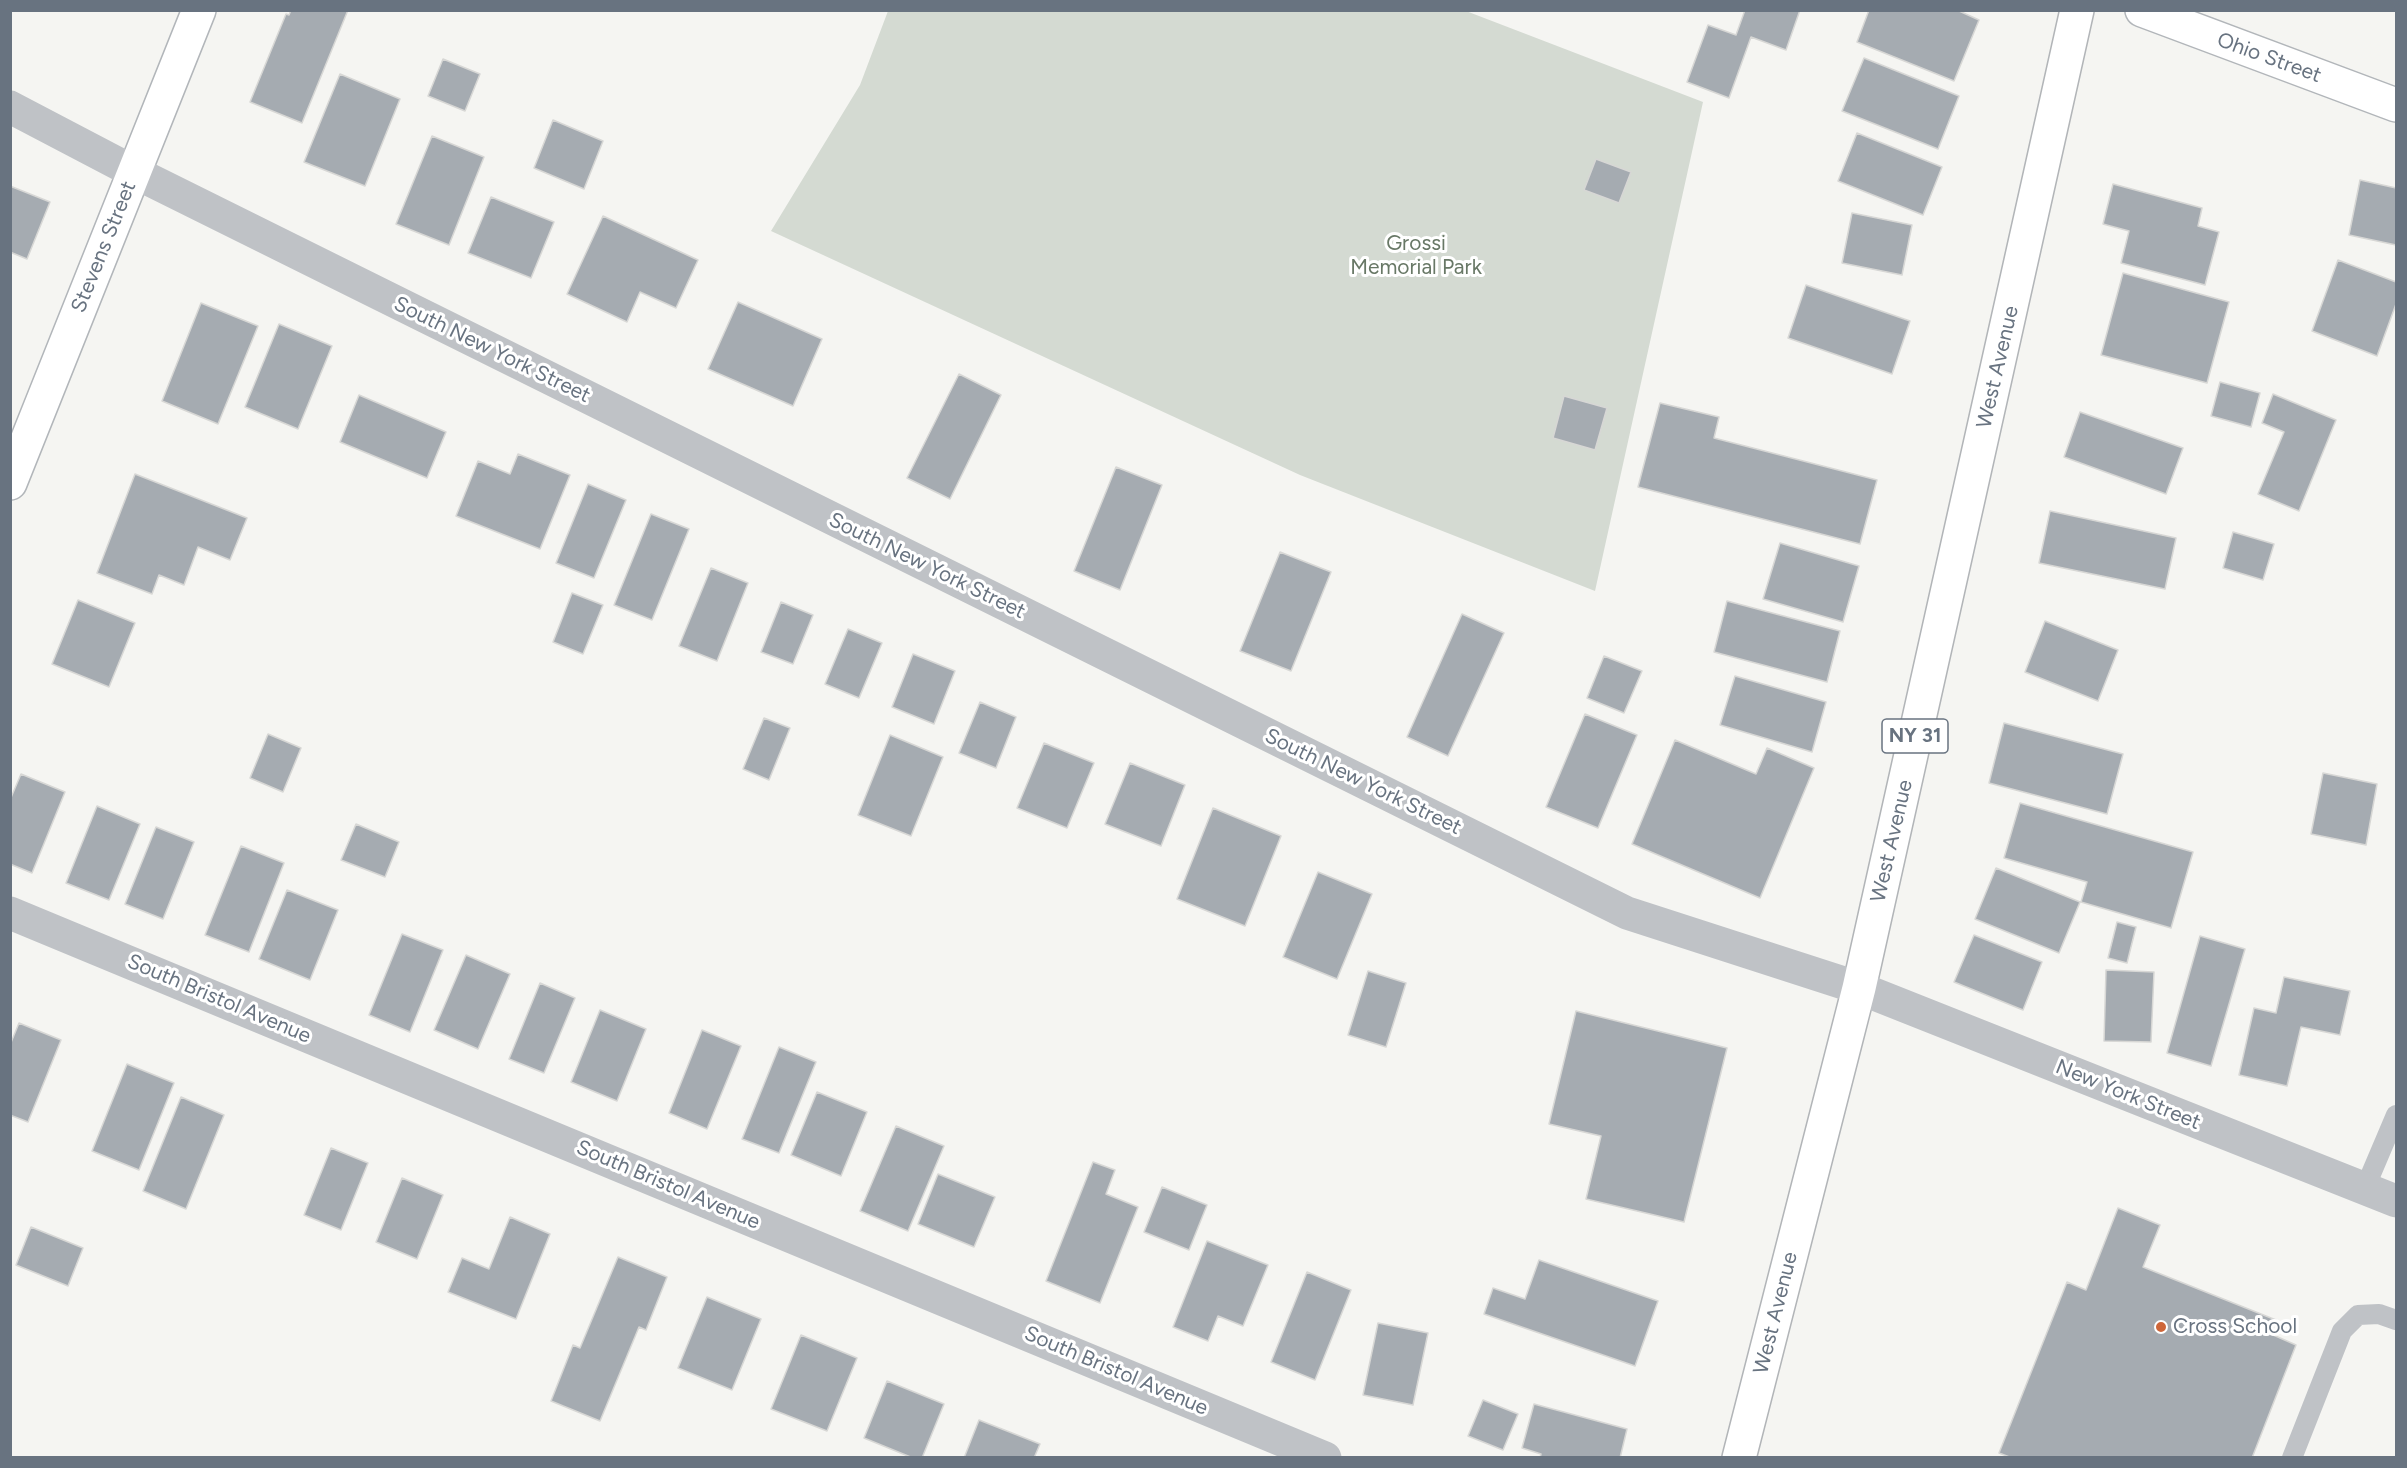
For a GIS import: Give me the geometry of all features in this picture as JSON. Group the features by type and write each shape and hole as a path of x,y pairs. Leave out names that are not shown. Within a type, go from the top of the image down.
{"main road":[{"name":"Stevens Street","path":"10,483 199,10"},
{"name":"West Avenue","path":"1739,1458 1859,988 2077,10"},
{"name":"Ohio Street","path":"2142,10 2397,105"}],"street":[{"name":"South New York Street","path":"10,107 134,172 1627,913 1859,988"},
{"name":"South Bristol Avenue","path":"10,913 1325,1458"},
{"name":"New York Street","path":"1859,988 2397,1201"}],"lane":[{"path":"2365,1188 2397,1115"},
{"path":"2292,1458 2342,1331 2358,1315 2379,1314 2397,1320"}],"green space":[{"name":"Grossi Memorial Park","path":"888,11 1466,11 1703,102 1595,591 1300,475 771,231 860,85"}],"building":[{"path":"291,10 348,10 302,123 250,102 286,14 289,15"},
{"path":"1745,10 1800,10 1786,50 1751,37 1729,98 1687,82 1708,25 1736,35"},
{"path":"1869,10 1957,10 1979,20 1954,81 1857,42"},
{"path":"1864,58 1959,96 1938,149 1842,111"},
{"path":"443,59 480,74 465,111 428,96"},
{"path":"340,74 400,99 365,186 304,162"},
{"path":"553,120 603,141 584,189 534,168"},
{"path":"1857,133 1942,167 1923,215 1838,181"},
{"path":"432,136 484,157 449,245 396,224"},
{"path":"1596,159 1631,172 1619,203 1584,190"},
{"path":"2360,180 2396,188 2396,245 2349,235"},
{"path":"2113,184 2202,208 2198,226 2219,232 2205,285 2121,263 2129,231 2103,224"},
{"path":"10,186 50,202 27,259 10,252"},
{"path":"491,197 554,222 531,278 468,253"},
{"path":"1852,213 1912,225 1902,275 1842,263"},
{"path":"603,216 698,260 676,308 640,292 627,322 567,294"},
{"path":"2338,260 2396,282 2396,304 2377,356 2312,331"},
{"path":"2123,273 2229,302 2207,383 2101,355"},
{"path":"1806,285 1910,321 1892,374 1788,338"},
{"path":"738,302 822,339 793,406 708,369"},
{"path":"201,303 258,326 218,424 162,401"},
{"path":"279,324 332,346 298,429 245,407"},
{"path":"959,374 1001,395 950,499 907,478"},
{"path":"2220,382 2260,393 2251,427 2211,416"},
{"path":"2273,394 2336,420 2299,511 2258,494 2284,432 2262,423"},
{"path":"359,395 446,432 427,478 340,442"},
{"path":"1564,396 1607,408 1595,450 1553,438"},
{"path":"1660,403 1719,417 1714,438 1877,480 1860,544 1638,487"},
{"path":"2080,412 2183,448 2166,494 2064,457"},
{"path":"518,454 570,475 540,549 456,516 478,461 510,474"},
{"path":"1116,467 1162,485 1120,590 1074,571"},
{"path":"135,474 247,518 230,560 198,547 184,585 159,575 152,594 97,573"},
{"path":"588,484 626,500 594,578 556,563"},
{"path":"2050,511 2176,538 2165,589 2039,563"},
{"path":"651,514 689,529 652,620 614,605"},
{"path":"2233,532 2274,544 2263,580 2223,568"},
{"path":"1780,543 1859,566 1843,622 1763,599"},
{"path":"1280,552 1331,572 1291,671 1240,651"},
{"path":"711,568 748,583 717,661 679,646"},
{"path":"572,593 603,605 583,654 553,642"},
{"path":"78,600 135,623 109,687 52,664"},
{"path":"1727,601 1840,631 1827,682 1714,652"},
{"path":"781,602 813,615 793,664 761,652"},
{"path":"1462,614 1504,633 1448,756 1407,737"},
{"path":"2045,621 2118,650 2098,701 2025,672"},
{"path":"848,629 882,643 859,698 825,684"},
{"path":"913,654 955,671 934,724 892,707"},
{"path":"1604,656 1642,671 1624,713 1587,698"},
{"path":"1735,676 1826,702 1812,752 1720,725"},
{"path":"980,702 1016,717 996,768 959,753"},
{"path":"1585,714 1637,735 1598,828 1546,807"},
{"path":"764,718 790,728 769,780 743,769"},
{"path":"2004,723 2123,754 2107,814 1989,783"},
{"path":"268,734 301,748 283,792 250,778"},
{"path":"890,735 943,757 911,836 858,815"},
{"path":"1675,740 1756,774 1767,748 1814,768 1760,898 1632,844"},
{"path":"1044,743 1094,763 1067,828 1017,808"},
{"path":"1130,763 1185,785 1161,846 1105,824"},
{"path":"2323,773 2377,784 2366,845 2311,834"},
{"path":"21,774 65,792 32,873 10,864 10,800"},
{"path":"2020,803 2193,852 2171,928 2081,902 2087,882 2004,858"},
{"path":"97,806 140,824 109,900 66,883"},
{"path":"1213,808 1281,836 1245,926 1177,899"},
{"path":"356,824 399,842 385,877 341,860"},
{"path":"156,827 194,842 163,919 125,904"},
{"path":"241,846 284,863 249,952 205,935"},
{"path":"1996,868 2080,902 2059,953 1975,919"},
{"path":"1318,872 1372,894 1337,979 1283,957"},
{"path":"287,890 338,910 310,980 259,959"},
{"path":"2117,922 2136,927 2127,963 2108,958"},
{"path":"402,934 443,950 410,1032 369,1015"},
{"path":"1974,935 2042,962 2023,1010 1954,982"},
{"path":"2200,936 2245,949 2211,1066 2167,1053"},
{"path":"466,955 510,974 478,1049 434,1030"},
{"path":"2106,970 2154,972 2151,1042 2104,1041"},
{"path":"1368,971 1406,983 1386,1047 1348,1035"},
{"path":"2284,977 2350,991 2340,1035 2301,1027 2287,1086 2239,1075 2254,1008 2276,1013"},
{"path":"540,983 575,998 544,1073 509,1059"},
{"path":"600,1010 646,1029 617,1101 571,1082"},
{"path":"1576,1011 1727,1048 1684,1222 1586,1199 1601,1136 1549,1124"},
{"path":"19,1023 61,1040 28,1122 10,1115 10,1045"},
{"path":"702,1030 741,1046 707,1129 669,1113"},
{"path":"779,1047 816,1062 779,1153 742,1139"},
{"path":"127,1064 174,1083 139,1170 92,1151"},
{"path":"817,1092 867,1112 841,1176 791,1155"},
{"path":"181,1097 224,1115 186,1209 143,1191"},
{"path":"896,1126 944,1146 908,1231 860,1211"},
{"path":"331,1148 368,1163 341,1230 304,1215"},
{"path":"1093,1162 1115,1170 1106,1194 1138,1207 1100,1303 1046,1281"},
{"path":"938,1174 995,1197 974,1247 918,1224"},
{"path":"402,1178 443,1195 417,1259 376,1242"},
{"path":"1162,1187 1207,1205 1189,1250 1144,1232"},
{"name":"Cross School","path":"2118,1208 2160,1225 2143,1267 2276,1320 2271,1334 2296,1345 2252,1458 2012,1458 1999,1453 2067,1282 2086,1290"},
{"path":"510,1217 550,1234 516,1319 448,1292 462,1258 489,1269"},
{"path":"31,1227 83,1248 68,1286 16,1265"},
{"path":"1207,1241 1268,1265 1243,1326 1218,1316 1208,1341 1173,1327"},
{"path":"618,1257 667,1277 646,1330 639,1327 600,1421 551,1401 573,1345 580,1348"},
{"path":"1539,1260 1658,1301 1635,1366 1484,1314 1493,1288 1525,1299"},
{"path":"1307,1272 1351,1290 1315,1380 1271,1362"},
{"path":"707,1297 761,1319 732,1390 678,1368"},
{"path":"1378,1323 1428,1333 1413,1405 1363,1395"},
{"path":"801,1335 857,1358 827,1431 771,1409"},
{"path":"887,1381 944,1404 922,1458 913,1458 864,1438"},
{"path":"1483,1400 1518,1414 1503,1450 1468,1436"},
{"path":"1534,1404 1627,1429 1620,1458 1540,1458 1541,1454 1522,1448"},
{"path":"979,1420 1040,1444 1034,1458 964,1458"}],"place":[{"name":"Cross School","path":"2161,1327"}]}
